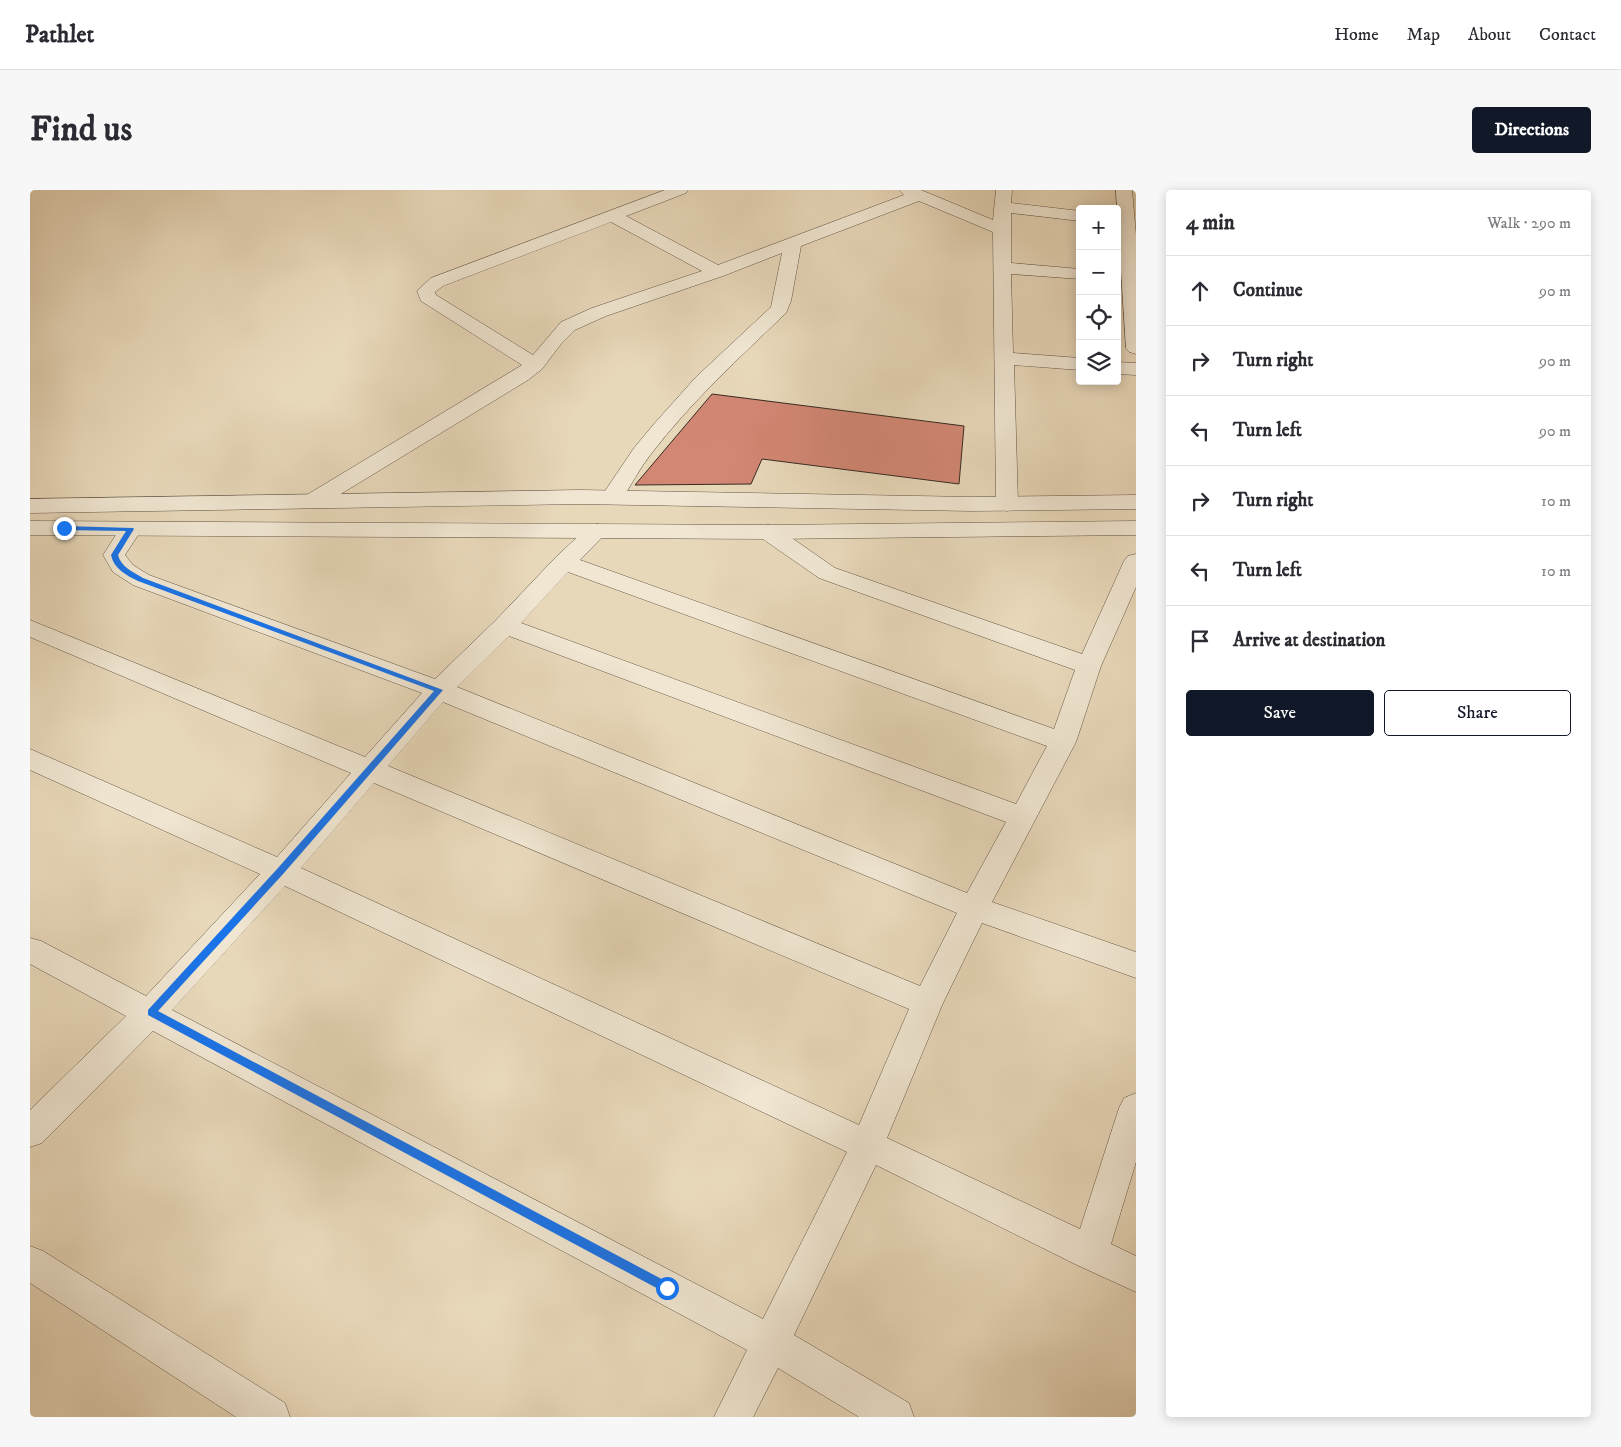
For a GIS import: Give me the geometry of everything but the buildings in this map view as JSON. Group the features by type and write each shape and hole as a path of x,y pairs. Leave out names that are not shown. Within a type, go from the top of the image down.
{"street":[{"path":"535,365 427,297 426,291 437,282 680,190"},
{"path":"1124,190 1122,220 1136,348"},
{"path":"313,501 497,391 535,365 554,340 568,326 599,312 717,272 793,243 913,192 1001,229"},
{"path":"1006,504 1005,358 1001,229 1003,199 1076,215"},
{"path":"613,216 717,272"},
{"path":"612,498 641,452 661,428 703,381 779,309 793,243"},
{"path":"1002,268 1076,274"},
{"path":"1005,358 1076,364"},
{"path":"1121,368 1136,369"},
{"path":"30,506 612,498 1006,504 1136,502"},
{"path":"30,528 768,532 1136,528"},
{"path":"131,529 114,555 116,562 125,571 141,580 439,690 974,908 1136,965"},
{"path":"30,1132 151,1012 281,871 439,690 505,626 564,562 598,531"},
{"path":"768,532 827,574 1089,666"},
{"path":"733,1417 852,1180 927,1003 974,908 1063,742 1089,666 1136,561"},
{"path":"564,562 1063,742"},
{"path":"505,626 1022,816"},
{"path":"30,628 368,771 927,1003"},
{"path":"30,759 281,871 866,1144 1136,1274"},
{"path":"30,950 151,1012 771,1343 895,1417"},
{"path":"1090,1253 1136,1108"},
{"path":"30,1263 271,1417"}],"route":[{"path":"64,528 131,529 114,555 116,562 125,571 141,580 439,690 281,871 151,1012 667,1288"}]}
